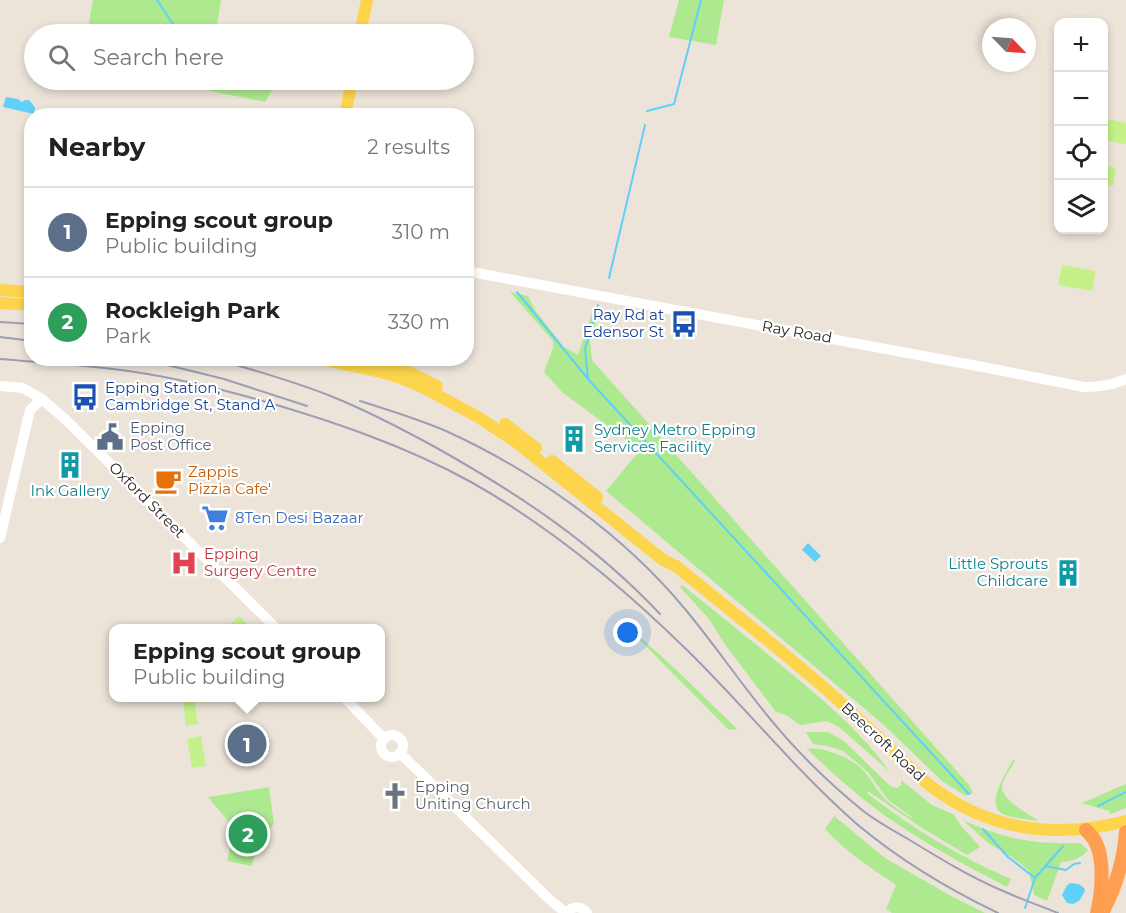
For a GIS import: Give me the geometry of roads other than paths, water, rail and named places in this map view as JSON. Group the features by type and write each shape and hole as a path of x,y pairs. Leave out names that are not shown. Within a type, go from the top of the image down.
{"highway":[{"path":"1086,830 1096,843 1099,856 1102,882 1097,913"},
{"path":"1102,913 1111,896 1126,832"}],"main road":[{"path":"362,24 367,0"},
{"path":"347,108 350,90"},
{"path":"0,290 24,292"},
{"path":"0,303 24,304"},
{"name":"Beecroft Road","path":"353,366 401,378 424,388 478,417 516,442 663,560 676,566 808,673 917,775 941,794 977,814 1009,824 1042,830 1086,830 1126,821"},
{"name":"Beecroft Road","path":"396,366 502,422 667,553 676,566"}],"street":[{"name":"Ray Road","path":"474,272 1084,387 1096,387 1126,379"},
{"name":"Oxford Street","path":"0,386 22,388 42,399 65,418 272,624"},
{"path":"0,538 30,410 42,399"},
{"path":"349,702 384,738 381,746 384,753 391,756 400,753 566,913 578,907 587,913"}],"water":[{"path":"6,97 22,102 29,100 35,107 24,108 24,112 3,107"},
{"path":"808,543 821,556 815,562 802,550"},
{"path":"1079,884 1085,891 1079,901 1073,904 1067,903 1062,895 1067,885"}],"waterway":[{"path":"157,0 173,24"},
{"path":"647,111 674,104 701,0"},
{"path":"609,278 645,125"},
{"path":"517,292 588,379 969,794"},
{"path":"588,379 585,349 598,305"},
{"path":"1098,806 1126,792"},
{"path":"983,829 1008,857 1035,878"},
{"path":"1025,908 1035,878 1063,846"},
{"path":"1046,866 1066,870 1080,863"}],"railway":[{"path":"0,322 24,324"},
{"path":"0,337 24,340"},
{"path":"0,359 24,361"},
{"path":"84,366 166,377 256,399 366,434 419,456 471,482 558,538 638,604 710,673 793,762 858,825 925,873 998,913"},
{"path":"171,366 224,379 307,406"},
{"path":"238,366 333,397 372,414 435,447 496,483 554,522 609,565 660,614"},
{"path":"360,401 446,431 479,447 512,465 575,507 605,530 661,581 781,732 850,800 878,822 943,860 991,886 1058,913"}],"place":[{"name":"Ray Rd at Edensor St","path":"684,324"},
{"name":"Epping Station, Cambridge St, Stand A","path":"85,397"},
{"name":"Epping Post Office","path":"110,437"},
{"name":"Sydney Metro Epping Services Facility","path":"574,439"},
{"name":"Ink Gallery","path":"70,465"},
{"name":"Zappis Pizzia Cafe'","path":"168,481"},
{"name":"8Ten Desi Bazaar","path":"215,518"},
{"name":"Epping Surgery Centre","path":"184,563"},
{"name":"Little Sprouts Childcare","path":"1068,573"},
{"name":"Epping scout group","path":"247,744"},
{"name":"Epping Uniting Church","path":"395,796"},
{"name":"Rockleigh Park","path":"248,834"}]}
